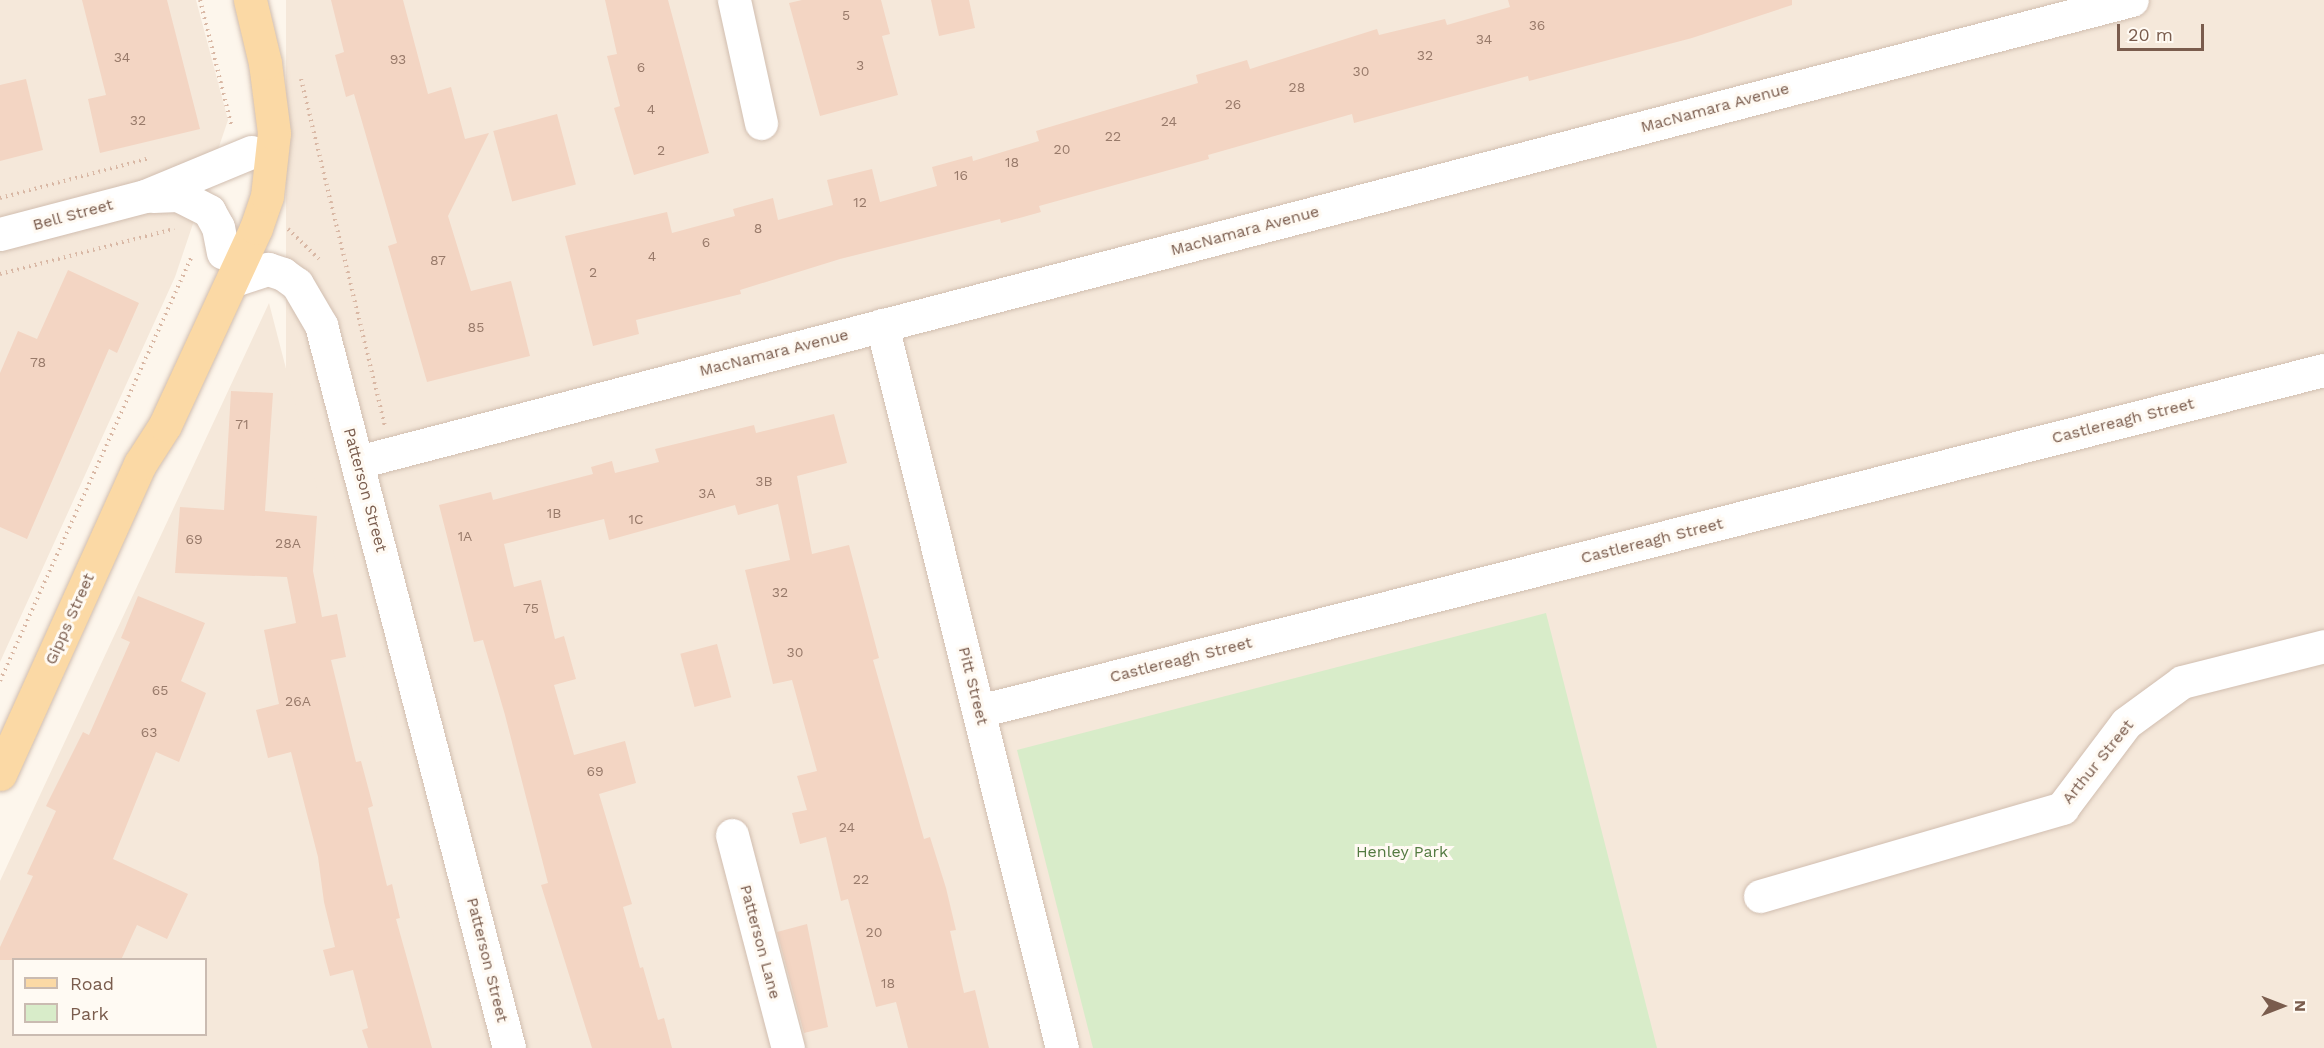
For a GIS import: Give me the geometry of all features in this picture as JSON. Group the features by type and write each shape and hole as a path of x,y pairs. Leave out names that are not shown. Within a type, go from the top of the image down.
{"main road":[{"path":"217,261 246,189 242,144 248,76 230,0"},
{"path":"217,261 267,196 272,166 272,101 250,0"},
{"name":"Gipps Street","path":"0,774 140,464 151,422 217,261"}],"street":[{"path":"734,0 761,123"},
{"name":"MacNamara Avenue","path":"358,462 2132,0"},
{"name":"Bell Street","path":"146,196 242,144"},
{"name":"Bell Street","path":"0,234 146,196 178,195 209,211 218,227 217,261"},
{"name":"Patterson Street","path":"217,261 268,269 283,274 297,285 321,325 509,1048"},
{"name":"Pitt Street","path":"882,325 1062,1048"},
{"name":"Castlereagh Street","path":"979,711 2324,370"},
{"name":"Arthur Street","path":"1760,896 2062,808 2126,723 2182,682 2324,646"},
{"name":"Patterson Lane","path":"732,835 788,1048"}],"path":[{"path":"200,0 242,144"},
{"path":"300,75 387,432"},
{"path":"0,198 155,157"},
{"path":"267,196 286,227 304,242 322,264"},
{"path":"0,274 182,228"},
{"path":"0,681 217,261"}],"shaded area":[{"path":"0,0 196,0 228,120 175,277 0,662"},
{"path":"286,0 2324,0 2324,1048 286,1048"},
{"path":"269,303 462,1048 0,1048 0,881"}],"green space":[{"name":"Henley Park","path":"1546,613 1657,1048 1093,1048 1017,750"}],"building":[{"path":"82,0 167,0 200,129 100,153 88,99 106,95"},
{"path":"331,0 403,0 428,94 451,87 465,139 489,133 448,216 471,291 511,281 530,356 427,382 388,246 397,243 354,94 346,97 335,55 344,52"},
{"path":"605,0 668,0 709,153 634,175 614,108 620,106 607,56 617,54"},
{"path":"802,0 881,0 890,34 882,36 898,95 820,116 789,3"},
{"path":"931,0 969,0 975,28 939,36"},
{"path":"1508,0 1792,0 1792,5 1692,38 1529,81 1528,76 1354,123 1352,114 1208,155 1209,159 1039,206 1041,212 1001,223 1000,219 840,259 740,290 741,294 636,320 639,334 593,346 565,236 667,212 672,233 735,216 733,209 773,198 778,220 833,205 827,180 872,169 880,202 937,186 932,167 972,156 973,161 1039,141 1036,131 1198,83 1196,75 1247,60 1250,69 1377,29 1379,35 1445,19 1447,25 1510,7"},
{"path":"26,79 43,150 0,161 0,85"},
{"path":"557,114 576,185 512,202 493,131"},
{"path":"68,270 139,303 117,353 109,349 27,539 0,527 0,373 18,331 37,339"},
{"path":"231,391 273,393 265,511 317,516 313,571 322,617 337,614 346,657 331,660 356,762 361,761 373,806 368,808 387,886 392,884 400,918 396,919 432,1048 368,1048 362,1030 368,1028 353,970 330,976 323,950 335,947 324,902 318,857 291,752 268,758 256,710 279,704 264,630 296,623 287,577 175,573 180,507 224,510"},
{"path":"834,414 847,463 797,476 812,554 849,545 879,658 873,660 924,839 930,837 946,888 956,930 950,931 964,993 975,990 989,1048 908,1048 896,1002 876,1007 848,899 841,901 826,837 800,844 792,813 807,810 797,776 817,771 792,680 773,684 745,570 790,560 778,504 738,515 735,505 609,540 604,519 504,544 514,587 541,580 555,639 564,636 576,679 554,685 574,755 625,741 636,783 599,794 632,904 623,907 640,968 643,967 658,1020 664,1018 672,1048 592,1048 541,885 548,883 505,715 483,640 474,642 439,505 491,492 493,500 593,474 591,467 612,461 615,473 659,462 655,449 754,425 756,433"},
{"path":"138,596 205,623 181,681 206,693 179,762 156,752 113,859 188,894 167,939 137,925 122,958 12,958 12,960 0,960 0,947 33,876 27,874 56,811 46,806 83,732 89,735 130,642 121,638"},
{"path":"717,644 731,697 695,707 680,654"},
{"path":"807,924 828,1027 804,1033 777,932"}]}
